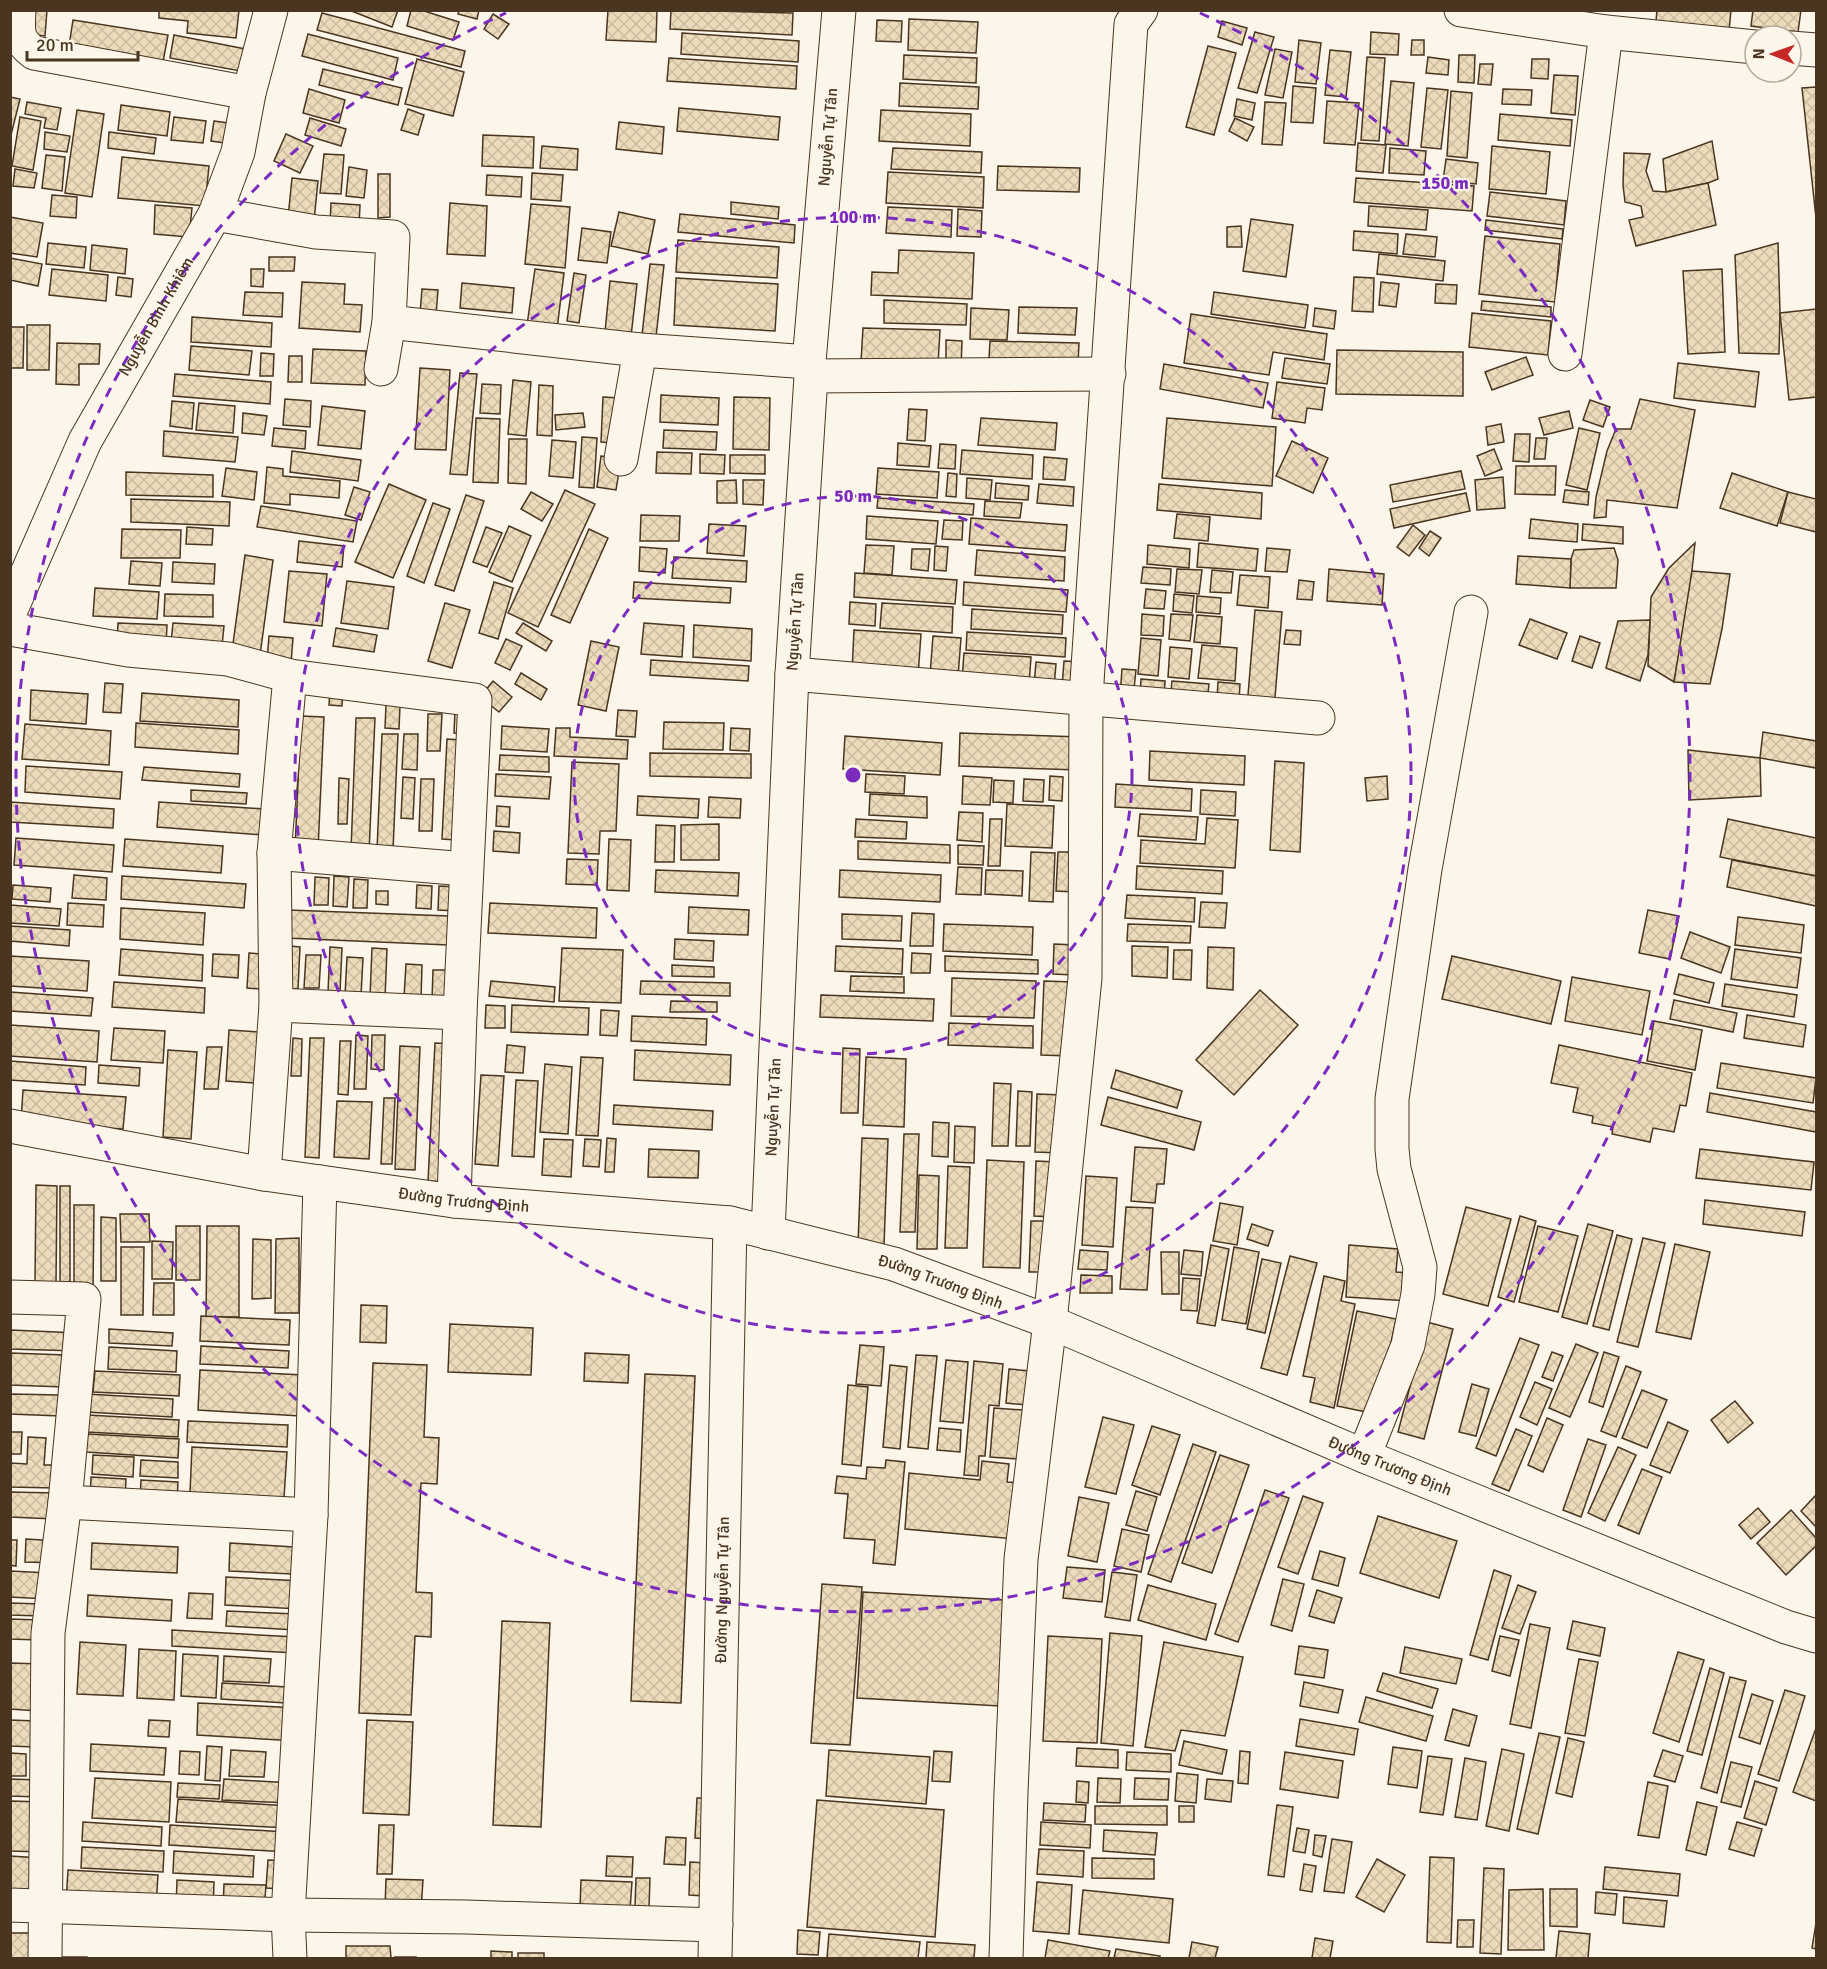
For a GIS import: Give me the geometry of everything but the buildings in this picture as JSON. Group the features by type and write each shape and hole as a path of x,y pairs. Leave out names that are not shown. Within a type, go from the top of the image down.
{"street":[{"path":"19,10 18,27 22,44 34,53 249,93"},
{"name":"Nguyễn Bình Khiêm","path":"10,612 85,441 215,214 238,152 249,93 271,10"},
{"name":"Nguyễn Tự Tân","path":"768,1233 792,674 810,369 838,10"},
{"path":"1006,1959 1021,1559 1050,1322 1085,978 1086,697 1131,24 1141,10"},
{"path":"1461,10 1606,32 1743,46"},
{"path":"1565,354 1606,32"},
{"path":"215,214 316,232 393,237 389,322 381,369"},
{"path":"389,322 810,369 1109,374"},
{"path":"621,459 640,350"},
{"path":"1364,1456 1408,1345 1418,1294 1420,1268 1394,1169 1392,1099 1425,869 1471,612"},
{"path":"10,629 128,650 228,659 290,676 475,700 466,869 454,1202"},
{"path":"792,674 1318,718"},
{"path":"264,1174 276,1005 274,854 290,676"},
{"path":"274,854 466,869"},
{"path":"276,1005 460,1013"},
{"name":"Đường Trương Định","path":"10,1126 264,1174 454,1202 730,1223 894,1264 1050,1322 1364,1456 1786,1627 1816,1636"},
{"path":"290,1959 288,1915 311,1515 320,1182"},
{"name":"Đường Nguyễn Tự Tân","path":"715,1959 730,1223"},
{"path":"10,1297 84,1299 65,1502 48,1633 45,1959"},
{"path":"65,1502 311,1515"},
{"path":"10,1905 288,1915 468,1917 716,1925"}]}
